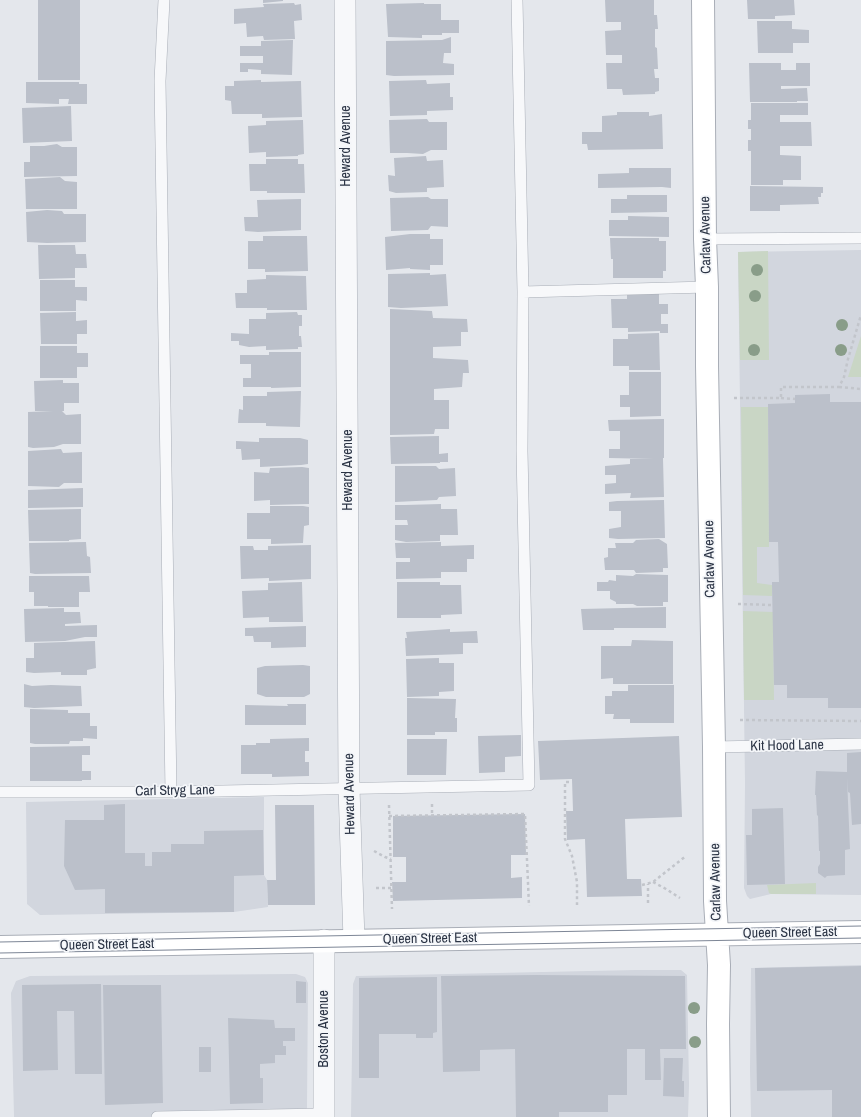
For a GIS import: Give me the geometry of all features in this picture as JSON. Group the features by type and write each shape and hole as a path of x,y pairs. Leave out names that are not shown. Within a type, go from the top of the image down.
{"main road":[{"name":"Carlaw Avenue","path":"703,0 715,901 719,965 719,1117"},
{"name":"Queen Street East","path":"0,946 861,932"}],"street":[{"name":"Heward Avenue","path":"345,0 349,788 354,940"},
{"name":"Boston Avenue","path":"324,940 324,1116"}],"lane":[{"path":"164,0 160,81 171,792"},
{"path":"517,0 523,292 707,287"},
{"path":"705,239 861,238"},
{"name":"Carl Stryg Lane","path":"0,792 171,792 529,785 522,458 523,292"},
{"name":"Kit Hood Lane","path":"714,747 861,744"},
{"path":"157,1117 324,1116"}],"path":[{"path":"839,387 844,378 861,315"},
{"path":"781,398 781,387 839,387 861,389"},
{"path":"734,398 795,399"},
{"path":"738,604 772,605"},
{"path":"740,720 861,721"},
{"path":"569,782 565,782 565,839 572,856 577,882 577,905"},
{"path":"389,788 392,909"},
{"path":"389,816 525,814 529,906"},
{"path":"370,849 390,858"},
{"path":"642,886 653,882 686,856"},
{"path":"653,882 680,898"},
{"path":"648,884 648,903"},
{"path":"370,888 391,888"}],"shaded area":[{"path":"861,250 861,895 771,894 750,899 744,888 745,783 738,252"},
{"path":"264,797 264,875 267,880 268,907 234,912 40,915 27,904 26,802"},
{"path":"861,965 861,1117 751,1117 751,968"},
{"path":"681,970 687,975 689,1085 688,1117 351,1117 353,984 356,976"},
{"path":"296,974 305,977 308,983 307,1108 304,1116 14,1117 11,993 16,981 30,976"}],"green space":[{"path":"768,251 769,360 740,360 738,252"},
{"path":"861,336 861,377 848,377"},
{"path":"741,407 768,407 769,547 757,547 757,583 772,585 772,596 743,595"},
{"path":"743,611 773,612 774,700 744,700"},
{"path":"816,883 816,894 771,894 769,893 767,885"}],"building":[{"path":"38,0 80,0 80,80 38,80"},
{"path":"263,0 283,0 283,1 263,3"},
{"path":"605,0 654,0 654,15 657,15 658,29 655,29 655,47 657,48 658,69 654,69 655,78 659,78 659,91 655,92 655,94 623,95 622,89 607,89 606,63 622,63 622,55 606,55 605,31 621,30 621,22 606,22"},
{"path":"747,0 794,0 795,15 775,16 775,19 748,19"},
{"path":"294,3 295,5 301,4 302,20 294,21 295,39 264,40 263,36 247,37 246,23 234,24 234,9 264,7 263,4"},
{"path":"386,4 441,4 441,20 459,20 459,33 422,35 422,38 388,37"},
{"path":"757,21 792,21 792,29 809,30 809,43 793,43 793,53 758,53"},
{"path":"451,37 451,53 444,53 443,63 454,64 454,75 386,75 386,41 442,40"},
{"path":"293,40 292,75 261,74 261,70 248,69 248,72 240,72 240,63 263,63 263,56 240,56 240,46 261,46 261,41"},
{"path":"749,63 781,63 781,70 796,70 796,63 810,63 810,86 781,86 781,89 807,88 808,101 750,102"},
{"path":"261,80 261,82 301,81 302,117 262,118 262,114 232,114 231,101 225,100 225,86 234,86 234,81"},
{"path":"426,80 427,84 450,83 450,97 453,97 453,110 427,111 427,115 390,116 389,81"},
{"path":"26,82 79,82 79,84 87,84 87,104 68,104 69,99 59,99 59,104 26,103"},
{"path":"751,103 808,103 808,115 780,115 780,122 811,122 812,146 780,146 780,155 801,156 801,180 783,180 783,185 751,185 751,151 748,151 748,140 751,140 751,129 748,129 748,120 751,120"},
{"path":"71,106 72,141 23,143 22,108"},
{"path":"617,112 649,112 649,116 662,114 663,149 588,150 587,144 582,144 582,132 602,132 602,116 617,115"},
{"path":"427,119 429,122 447,122 447,150 431,150 423,154 390,153 389,120"},
{"path":"303,120 304,154 298,156 266,157 266,152 249,153 248,126 266,125 266,121"},
{"path":"57,144 62,147 77,147 77,176 24,177 24,162 30,162 30,146"},
{"path":"426,156 427,161 443,160 444,187 427,188 427,192 396,193 389,191 388,175 395,176 394,158"},
{"path":"266,159 298,159 298,164 304,164 305,193 267,193 267,191 250,191 249,164 266,164"},
{"path":"629,168 671,168 671,188 598,188 598,174 629,173"},
{"path":"60,177 65,181 77,182 77,209 26,209 25,179"},
{"path":"750,186 823,187 823,193 821,193 821,197 818,197 819,204 780,205 780,211 750,211"},
{"path":"627,195 667,195 667,212 611,213 611,199 627,199"},
{"path":"428,197 431,199 448,199 448,227 431,226 428,230 391,231 390,198"},
{"path":"301,199 301,230 258,232 245,231 244,217 258,217 257,200"},
{"path":"47,210 62,211 64,214 86,214 86,242 27,242 26,212"},
{"path":"628,216 669,217 669,237 609,236 609,220 628,220"},
{"path":"410,234 430,234 430,239 443,239 443,265 430,265 430,270 410,268 386,270 385,237"},
{"path":"263,236 307,236 308,271 265,272 265,269 248,269 248,241 263,241"},
{"path":"610,238 659,238 659,241 666,241 666,271 663,271 663,278 613,278 613,259 611,259"},
{"path":"38,245 75,245 76,254 86,254 87,268 75,268 75,278 39,279"},
{"path":"430,273 430,275 446,274 448,306 401,308 388,307 388,274"},
{"path":"266,275 306,276 307,310 236,308 235,293 247,293 247,280 266,279"},
{"path":"40,280 75,280 75,287 87,287 87,301 76,300 76,311 40,311"},
{"path":"659,290 659,304 668,304 668,314 661,314 661,324 668,324 668,333 660,333 660,331 628,332 628,328 612,328 611,299 627,299 627,291"},
{"path":"390,309 432,311 433,318 467,319 468,332 461,332 461,346 433,347 433,358 468,360 469,373 463,373 462,387 434,389 434,400 449,400 449,429 435,429 434,434 390,435"},
{"path":"76,312 76,321 87,320 87,334 77,334 77,344 41,344 40,313"},
{"path":"297,312 298,315 302,315 302,326 299,326 299,336 301,336 302,347 298,347 298,349 266,350 266,346 249,347 239,345 239,341 231,341 231,333 249,334 249,319 266,319 266,313"},
{"path":"659,333 660,370 629,370 629,366 613,366 613,339 628,339 628,334"},
{"path":"40,346 77,346 77,353 88,353 88,367 77,367 77,378 40,378"},
{"path":"269,352 301,352 301,387 243,387 243,378 251,378 251,364 240,364 240,355 269,355"},
{"path":"629,372 661,372 661,416 630,417 630,407 620,407 620,395 629,395"},
{"path":"63,380 63,383 79,383 79,403 64,403 64,411 62,411 66,415 81,414 81,444 63,444 54,447 28,447 28,412 53,411 35,411 34,381"},
{"path":"301,391 300,427 266,426 266,423 238,423 239,409 243,410 243,396 267,396 267,392"},
{"path":"830,394 830,402 861,402 861,708 828,708 828,698 787,698 787,685 774,685 772,582 779,582 778,542 769,542 768,404 795,403 795,395"},
{"path":"664,419 664,497 630,498 631,493 605,494 605,484 616,483 616,475 605,475 605,466 630,464 630,459 654,459 609,458 609,449 620,449 620,431 609,431 608,420"},
{"path":"439,436 439,454 448,453 448,462 391,464 390,437"},
{"path":"259,438 300,438 308,440 308,464 260,467 260,459 242,460 241,449 236,449 236,441 259,442"},
{"path":"61,449 63,453 82,452 82,483 64,483 59,487 28,486 28,451"},
{"path":"395,466 436,466 439,469 455,468 456,496 439,497 437,500 395,502"},
{"path":"270,468 309,468 309,504 270,505 270,500 254,501 254,472 269,473"},
{"path":"83,488 83,507 28,508 28,490"},
{"path":"664,500 665,538 609,538 609,529 621,527 621,511 609,511 609,502"},
{"path":"441,504 441,509 457,509 458,535 440,535 440,541 406,542 395,540 395,525 408,525 407,520 395,520 395,505"},
{"path":"270,506 309,507 309,525 304,526 303,543 271,544 271,539 247,539 247,513 270,513"},
{"path":"81,509 81,539 69,541 29,541 28,510"},
{"path":"659,539 667,544 668,568 663,568 663,572 636,573 634,570 605,570 604,558 608,557 608,548 616,548 615,543 633,543 636,540"},
{"path":"86,542 87,556 90,557 91,573 30,573 29,543"},
{"path":"441,542 441,546 474,545 474,559 467,559 467,572 441,572 441,578 396,579 396,562 410,562 410,558 396,558 395,543"},
{"path":"311,545 311,579 269,581 269,578 241,579 240,546 253,546 254,550 268,550 268,546"},
{"path":"636,574 668,575 668,602 663,602 663,606 616,604 616,602 610,599 610,591 597,591 597,582 608,582 609,580 616,581 616,575 633,576"},
{"path":"29,576 89,576 90,592 79,592 79,607 34,606 34,592 29,592"},
{"path":"302,582 303,622 269,622 269,617 243,618 242,591 268,590 268,583"},
{"path":"397,582 440,582 440,585 461,585 462,614 441,615 441,618 397,618"},
{"path":"666,607 666,628 614,628 614,630 583,630 581,609"},
{"path":"64,608 64,612 80,612 81,623 65,624 65,626 97,625 97,637 85,637 65,641 25,642 24,609"},
{"path":"306,626 306,647 271,648 271,642 254,642 253,636 245,636 245,628"},
{"path":"450,629 450,632 477,631 478,643 463,643 463,654 406,656 406,632"},
{"path":"632,640 673,641 673,684 613,684 613,678 601,679 601,646 631,646"},
{"path":"95,641 96,668 87,670 87,675 61,675 61,672 26,672 26,658 34,658 34,643"},
{"path":"439,658 439,663 454,663 454,691 439,692 439,696 407,697 406,659"},
{"path":"265,666 310,666 310,694 304,697 266,697 257,694 257,668"},
{"path":"24,684 32,686 81,686 82,706 24,707"},
{"path":"628,685 674,685 674,723 630,723 630,719 613,719 614,714 605,714 605,696 612,696 612,691 628,691"},
{"path":"407,698 456,699 455,718 457,718 457,732 435,732 435,735 407,735"},
{"path":"287,704 306,704 306,725 245,725 245,705 288,706"},
{"path":"30,709 68,710 68,713 90,713 90,726 97,726 97,739 83,738 83,741 70,741 69,744 30,743"},
{"path":"521,735 521,756 505,757 505,772 479,773 478,736"},
{"path":"679,736 682,817 625,819 627,879 641,879 642,896 587,897 585,839 567,840 566,811 573,811 572,779 540,780 538,741"},
{"path":"309,738 309,751 305,751 305,762 309,762 309,776 272,777 272,774 241,774 241,745 270,743 270,739"},
{"path":"407,739 447,739 446,775 407,775"},
{"path":"90,746 90,755 82,755 82,771 91,771 91,780 30,781 30,747"},
{"path":"861,752 861,824 852,825 850,793 848,792 847,778 850,849 845,850 845,875 827,876 825,878 818,873 820,851 818,815 817,816 815,795 816,771 847,772 847,753"},
{"path":"125,804 125,853 145,853 145,866 152,866 152,852 171,852 171,844 204,844 204,831 263,830 264,875 234,876 234,912 105,913 105,889 75,890 64,866 65,820 104,820 104,805"},
{"path":"275,805 314,805 315,905 268,905 267,880 276,880"},
{"path":"783,808 785,884 747,885 746,835 752,835 752,809"},
{"path":"525,814 526,855 511,855 511,878 522,877 522,898 393,901 392,882 406,882 406,857 393,857 393,816"},
{"path":"861,966 861,1117 832,1117 832,1090 757,1091 755,968"},
{"path":"441,976 685,976 686,1049 660,1049 661,1080 645,1080 645,1049 627,1049 627,1095 608,1095 608,1112 559,1112 559,1117 516,1117 515,1049 480,1050 480,1071 443,1072"},
{"path":"437,977 437,1032 433,1033 433,1038 416,1038 416,1034 379,1034 379,1078 359,1078 359,978"},
{"path":"296,981 306,982 306,1003 296,1003"},
{"path":"101,984 102,1074 75,1074 74,1011 57,1011 58,1070 23,1071 22,985"},
{"path":"103,985 161,985 163,1103 105,1105"},
{"path":"228,1018 274,1020 275,1028 295,1028 295,1041 283,1041 283,1046 286,1046 286,1055 275,1055 275,1063 260,1064 260,1078 263,1078 263,1103 230,1104"},
{"path":"199,1047 211,1047 211,1072 199,1072"},
{"path":"664,1058 683,1058 682,1081 684,1081 684,1097 663,1096"}],"tram line":[{"path":"0,942 861,926"},
{"path":"0,953 861,938"}]}
